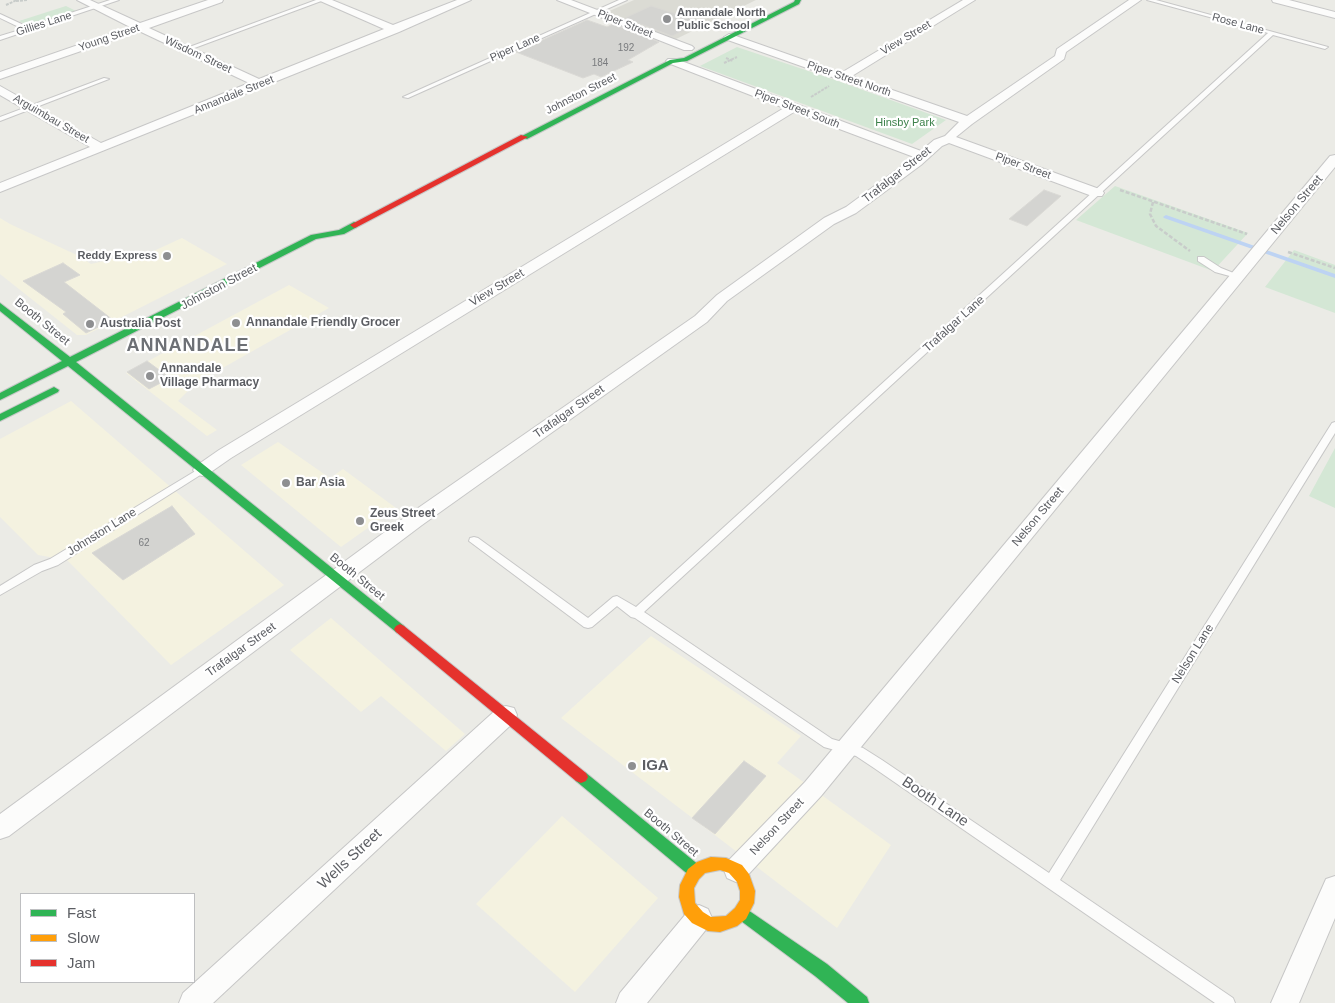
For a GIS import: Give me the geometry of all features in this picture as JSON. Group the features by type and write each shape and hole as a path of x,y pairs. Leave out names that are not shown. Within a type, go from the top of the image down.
{"main road":[{"name":"Johnston Street","path":"672,62 673,56 783,0"},
{"name":"Johnston Street","path":"0,396 314,237 341,232 672,62 685,60 784,10 797,3 798,0"},
{"name":"Johnston Street","path":"320,249 328,245 341,232"},
{"name":"Booth Street","path":"0,306 69,362 81,376 338,579 695,871"},
{"path":"0,418 81,376"},
{"path":"711,864 728,866 736,870 742,876 749,892 748,901 742,914 720,924 709,923 699,918 688,904 685,895 689,878 695,871 711,864"},
{"path":"742,914 821,970 861,1003"}],"street":[{"name":"Wisdom Street","path":"82,0 260,84"},
{"name":"Young Street","path":"0,76 218,0"},
{"path":"322,0 395,30"},
{"name":"Annandale Street","path":"0,188 466,0"},
{"name":"Piper Street","path":"562,0 688,48"},
{"name":"View Street","path":"842,77 970,0"},
{"name":"Trafalgar Street","path":"0,828 415,520 701,319 722,298 829,220 851,210 916,162 938,143 949,140 954,132 968,121 1060,57 1061,51 1136,0"},
{"path":"1277,0 1301,3 1335,15"},
{"name":"Piper Street North","path":"729,37 968,121"},
{"name":"Piper Street South","path":"672,62 922,156"},
{"name":"Arguimbau Street","path":"0,90 101,148"},
{"name":"View Street","path":"202,470 225,454 793,107"},
{"name":"Piper Street","path":"949,140 1097,193"},
{"name":"Nelson Street","path":"736,870 813,789 845,748 1335,159"},
{"name":"Wells Street","path":"193,1003 506,715"},
{"path":"1285,1003 1335,888"},
{"path":"630,1003 699,918"}],"lane":[{"name":"Gillies Lane","path":"0,38 116,0"},
{"path":"187,49 322,0"},
{"name":"Piper Lane","path":"406,97 624,0"},
{"name":"Rose Lane","path":"1150,0 1325,47"},
{"path":"0,16 28,29"},
{"name":"Trafalgar Lane","path":"636,614 1272,33"},
{"path":"0,118 106,79"},
{"path":"1201,259 1218,270 1237,276"},
{"name":"Nelson Lane","path":"1051,882 1335,425"},
{"name":"Johnston Lane","path":"0,592 38,568 54,562 202,470"},
{"name":"Booth Lane","path":"474,541 588,624 617,600 828,743 859,752 878,764 1228,1003"}],"path":[{"path":"16,1 28,0"},
{"path":"724,63 738,56"},
{"path":"808,99 830,86"},
{"path":"1114,188 1247,234"},
{"path":"1153,201 1150,214 1156,226 1201,259"},
{"path":"1288,252 1335,268"}],"shaded area":[{"name":"Annandale North Public School","path":"634,0 756,0 674,40 630,25 605,13"},
{"path":"0,218 79,256 91,264 130,255 136,259 182,238 227,264 86,335 77,335 0,274"},
{"path":"289,285 329,308 196,383 178,401 217,430 207,436 126,373"},
{"path":"71,401 284,585 171,665 67,560 38,555 0,517 0,439"},
{"path":"278,442 330,478 343,469 396,508 341,547 241,465"},
{"path":"331,618 465,734 446,751 381,696 361,712 290,650"},
{"path":"651,636 801,736 777,763 891,845 837,928 561,718"},
{"path":"562,816 658,898 575,992 476,904"}],"green space":[{"path":"66,6 76,11 28,26 19,21"},
{"name":"Hinsby Park","path":"737,47 946,120 912,144 700,66"},
{"path":"1115,186 1248,233 1213,271 1076,220"},
{"path":"1294,250 1335,265 1335,313 1265,287"},
{"path":"1335,448 1335,508 1309,496"}],"building":[{"path":"651,6 702,22 672,36 625,18"},
{"path":"587,20 607,27 613,24 659,42 628,60 633,62 601,77 594,74 583,78 516,52"},
{"path":"1044,190 1061,196 1027,226 1009,219"},
{"path":"63,263 80,275 64,282 113,320 86,333 63,314 66,312 23,281"},
{"name":"Annandale Village Pharmacy","path":"147,361 170,378 149,389 127,372"},
{"path":"172,506 195,534 123,580 92,553"},
{"path":"744,761 766,776 715,834 692,818"}],"waterway":[{"path":"1166,217 1335,276"}],"traffic: fast":[{"path":"524,137 672,61 685,60 797,3 798,0"},
{"path":"0,397 314,237 341,232 354,225"},
{"path":"0,306 400,629"},
{"path":"0,418 54,390"},
{"path":"581,777 695,871"},
{"path":"742,913 821,970 861,1003"}],"traffic: slow":[{"path":"717,863 734,868 739,872 743,877 748,894 743,911 739,916 734,920 717,925 700,920 695,916 691,911 686,894 691,877 695,872 700,868 717,863"}],"traffic: jam":[{"path":"354,225 524,137"},
{"path":"400,629 581,777"}],"place":[{"name":"Annandale North Public School","path":"667,19"},
{"name":"Reddy Express","path":"167,256"},
{"name":"Annandale Friendly Grocer","path":"236,323"},
{"name":"Australia Post","path":"90,324"},
{"name":"Annandale Village Pharmacy","path":"150,376"},
{"name":"Bar Asia","path":"286,483"},
{"name":"Zeus Street Greek","path":"360,521"},
{"name":"IGA","path":"632,766"}],"district":[{"name":"ANNANDALE","path":"188,346"}]}
